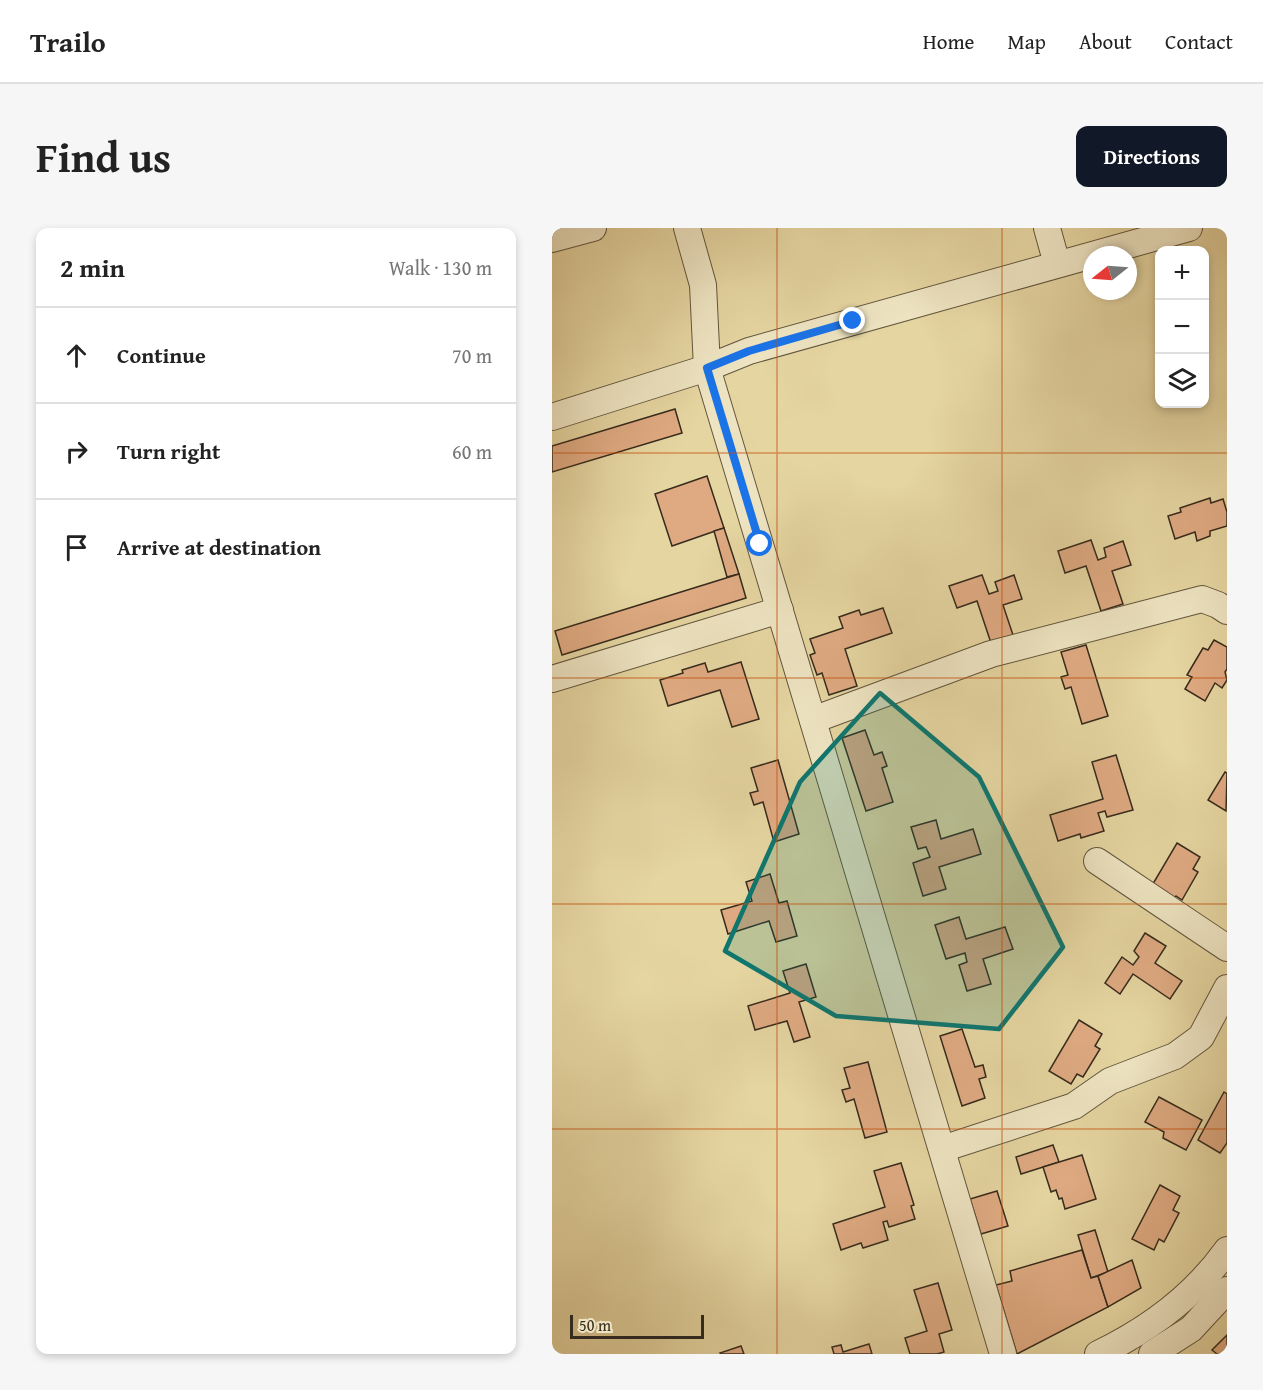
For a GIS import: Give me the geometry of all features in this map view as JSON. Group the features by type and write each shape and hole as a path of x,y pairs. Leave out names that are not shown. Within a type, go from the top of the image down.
{"street":[{"path":"552,239 593,228"},
{"path":"687,228 703,285 707,368 1003,1354"},
{"path":"1047,228 1057,264"},
{"path":"552,417 707,368 760,348 1189,228"},
{"path":"813,720 991,654 1100,625 1202,599 1227,611"},
{"path":"552,679 780,610"},
{"path":"1097,861 1227,948"},
{"path":"942,1149 1074,1106 1110,1081 1175,1056 1201,1037 1227,988"},
{"path":"1098,1354 1166,1314 1224,1261"},
{"path":"1152,1354 1191,1329 1227,1290"}],"highlighted area":[{"path":"880,693 979,777 1063,947 999,1029 836,1016 725,951 800,782"}],"building":[{"path":"675,409 682,433 552,472 552,446"},
{"path":"707,476 724,528 672,546 655,494"},
{"path":"1210,498 1211,503 1223,499 1227,512 1227,526 1210,531 1210,536 1197,541 1195,532 1175,539 1168,516 1181,512 1180,508"},
{"path":"724,528 739,574 727,577 714,531"},
{"path":"1091,540 1098,560 1106,557 1104,548 1123,541 1131,565 1112,571 1123,604 1101,611 1086,566 1065,573 1058,551"},
{"path":"739,574 746,598 562,655 555,631"},
{"path":"982,575 989,594 998,591 995,582 1014,575 1022,599 1003,605 1014,638 992,646 977,601 957,608 949,586"},
{"path":"883,608 892,633 845,649 857,686 829,695 822,673 817,675 810,655 815,653 810,639 843,628 839,617 859,610 861,615"},
{"path":"1214,640 1227,647 1225,672 1227,680 1222,688 1215,683 1205,701 1185,689 1192,677 1187,675 1203,648 1208,650"},
{"path":"1086,645 1108,716 1082,724 1071,687 1065,689 1061,677 1068,675 1061,652"},
{"path":"741,662 759,719 732,727 720,690 668,706 660,680 705,663 708,672"},
{"path":"865,730 874,755 882,752 887,766 882,768 893,802 866,811 842,738"},
{"path":"1116,755 1133,810 1107,817 1105,811 1098,813 1104,831 1081,838 1080,834 1058,841 1050,815 1103,799 1092,762"},
{"path":"778,760 799,834 774,842 763,802 754,805 750,793 758,791 751,768"},
{"path":"1225,772 1227,773 1226,811 1208,800"},
{"path":"936,820 941,839 973,829 981,854 939,867 946,889 923,896 913,863 930,857 926,847 918,849 911,827"},
{"path":"1177,843 1200,857 1193,869 1198,872 1182,900 1176,896 1170,907 1147,894"},
{"path":"770,874 779,903 787,901 797,936 776,942 769,921 728,934 721,910 752,901 746,882"},
{"path":"959,917 966,939 1005,927 1013,949 983,959 991,984 967,991 959,965 967,962 965,953 946,959 935,925"},
{"path":"1145,933 1166,946 1155,963 1182,981 1170,999 1133,974 1120,994 1105,983 1122,957 1133,965 1139,957 1134,951"},
{"path":"806,964 816,997 799,1002 810,1037 794,1042 787,1021 755,1030 748,1006 790,993 783,971"},
{"path":"1079,1020 1102,1034 1095,1046 1100,1049 1083,1077 1077,1074 1071,1084 1049,1071"},
{"path":"962,1029 975,1067 983,1065 986,1077 979,1079 985,1098 962,1106 940,1036"},
{"path":"868,1062 887,1132 865,1138 854,1099 846,1102 842,1090 850,1088 844,1068"},
{"path":"1224,1092 1227,1094 1227,1143 1220,1153 1198,1140"},
{"path":"1159,1097 1202,1120 1186,1150 1163,1138 1164,1132 1145,1122"},
{"path":"1053,1145 1059,1162 1021,1174 1016,1157"},
{"path":"1082,1155 1096,1199 1065,1209 1062,1198 1059,1199 1056,1190 1051,1192 1043,1167"},
{"path":"901,1163 914,1205 911,1206 915,1219 889,1227 887,1221 883,1222 888,1240 863,1248 861,1243 841,1250 833,1224 885,1207 874,1171"},
{"path":"1160,1185 1180,1196 1173,1210 1179,1213 1164,1242 1159,1239 1154,1250 1132,1239"},
{"path":"997,1191 1008,1226 981,1234 970,1199"},
{"path":"1095,1230 1108,1272 1091,1278 1078,1235"},
{"path":"1082,1250 1091,1278 1098,1276 1108,1307 1017,1354 996,1285 1012,1281 1010,1271"},
{"path":"1132,1260 1141,1288 1108,1307 1098,1276"},
{"path":"938,1283 952,1330 939,1334 944,1352 910,1354 905,1338 927,1331 914,1290"},
{"path":"1227,1335 1227,1354 1217,1354 1212,1350"},
{"path":"869,1344 872,1354 834,1354 832,1347 841,1345 843,1352"},
{"path":"741,1346 744,1354 720,1353"}],"route":[{"path":"760,544 707,368 749,351 853,321"}]}
